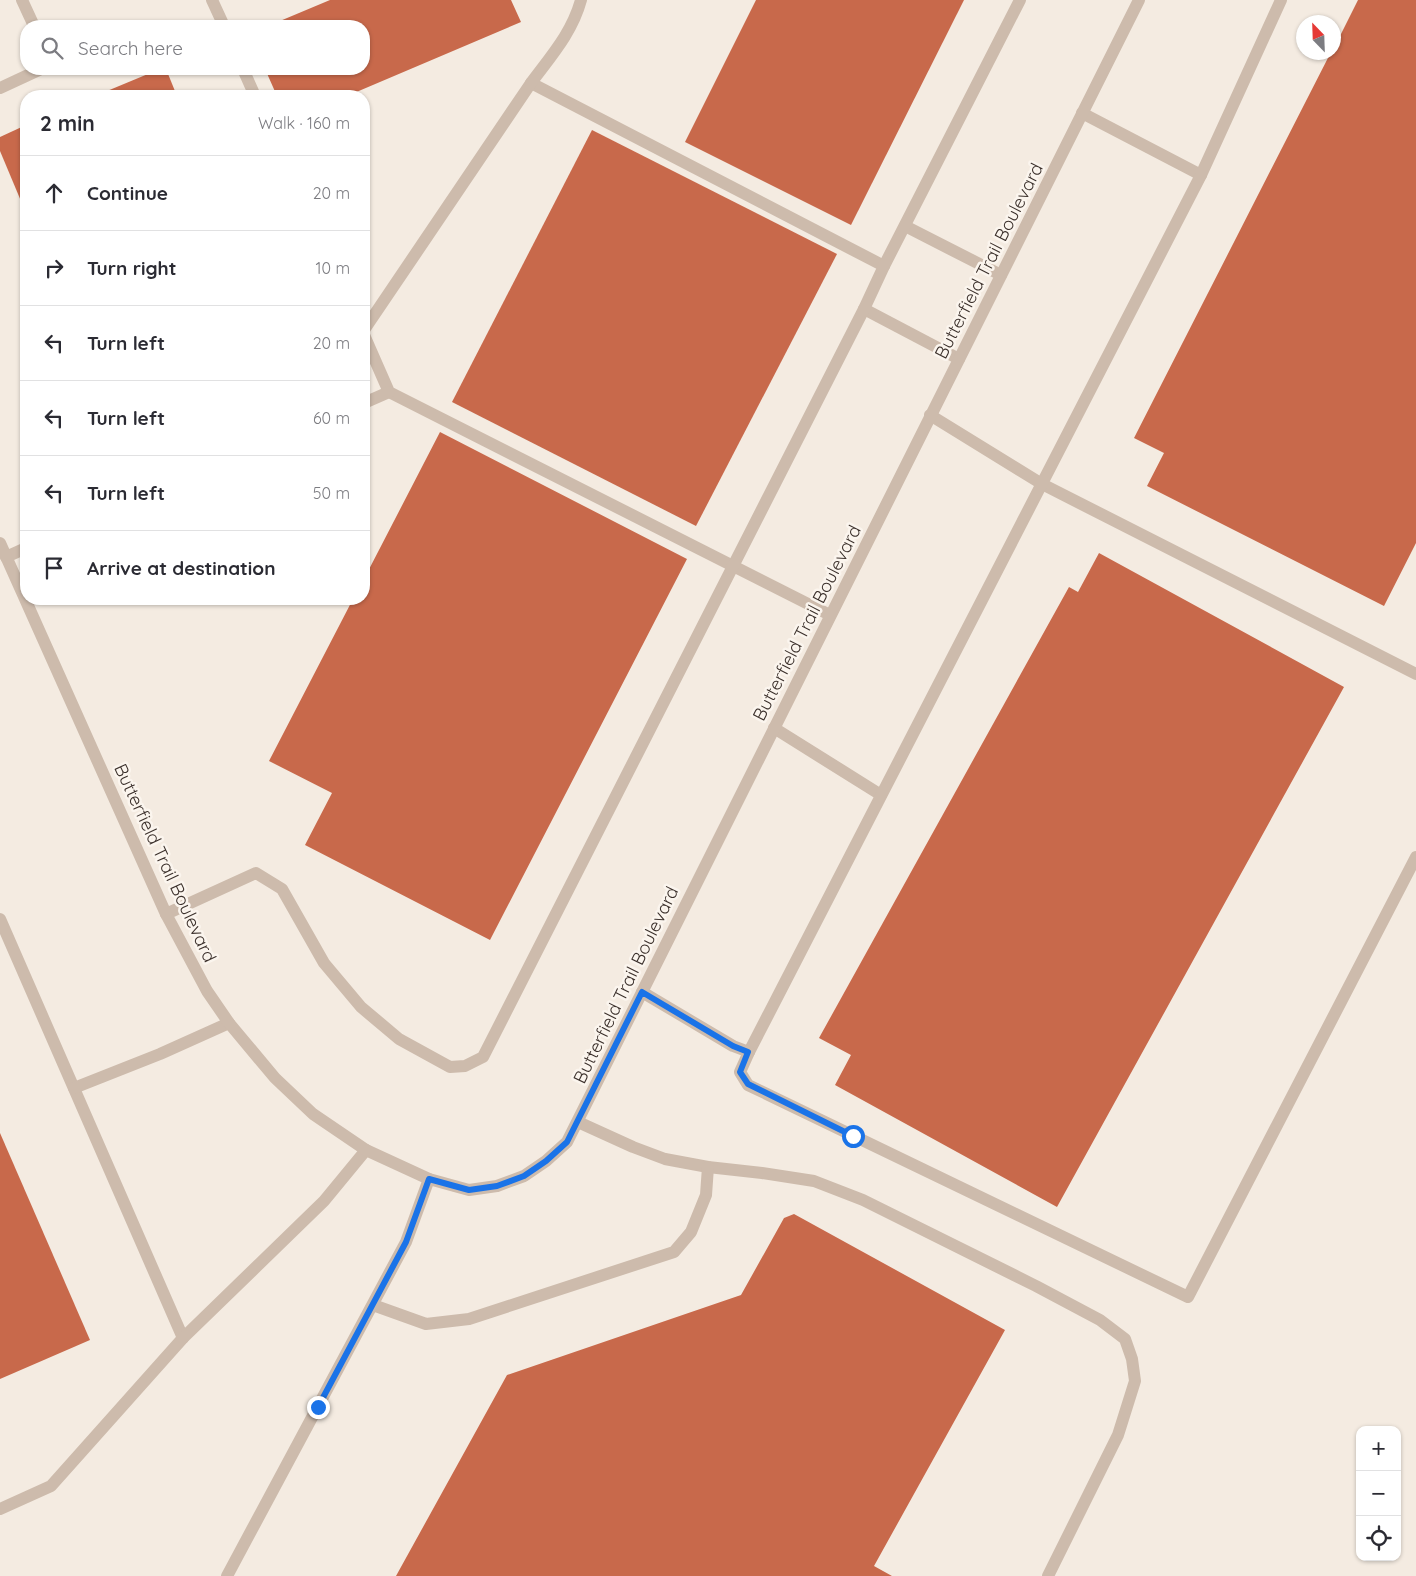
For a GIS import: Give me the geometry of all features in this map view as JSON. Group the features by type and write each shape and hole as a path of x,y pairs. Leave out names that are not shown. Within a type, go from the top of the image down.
{"street":[{"path":"22,0 31,20"},
{"path":"212,0 221,20"},
{"path":"370,321 531,82 561,44 576,18 581,0"},
{"path":"166,914 256,873 282,889 324,963 361,1007 398,1039 450,1067 466,1066 483,1057 1020,0"},
{"name":"Butterfield Trail Boulevard","path":"28,605 166,914 208,991 229,1023 275,1078 313,1114 366,1150 429,1179 469,1190 497,1186 524,1176 546,1161 567,1142 578,1122 1139,0"},
{"path":"1281,0 1201,176 748,1052 740,1072 748,1084 1188,1297 1416,858"},
{"path":"0,88 28,75"},
{"path":"246,75 252,90"},
{"path":"531,82 884,266"},
{"path":"1082,113 1201,176"},
{"path":"905,226 1001,275"},
{"path":"864,309 959,359"},
{"path":"370,349 389,392 830,616"},
{"path":"370,400 389,392"},
{"path":"930,415 1042,484 1416,674"},
{"name":"Butterfield Trail Boulevard","path":"0,543 20,588"},
{"path":"6,557 20,551"},
{"path":"774,728 881,795"},
{"path":"0,919 183,1338"},
{"path":"642,992 733,1046 748,1052"},
{"path":"74,1088 160,1054 229,1023"},
{"path":"578,1122 665,1159 708,1167 814,1181 863,1200 1036,1286 1100,1320 1125,1339 1132,1359 1135,1381 1118,1435 1048,1576"},
{"path":"0,1509 51,1486 183,1338 324,1201 366,1150"},
{"path":"373,1305 426,1324 469,1319 674,1252 691,1232 706,1195 708,1167"},
{"path":"227,1576 406,1242 429,1179"}],"building":[{"path":"330,0 511,0 521,22 361,90 274,90 268,75 370,75 370,20 282,20"},
{"path":"756,0 964,0 851,225 685,142"},
{"path":"1358,0 1416,0 1416,543 1384,606 1147,486 1164,453 1134,438 1327,60 1341,60 1341,34"},
{"path":"146,75 168,75 175,90 109,90"},
{"path":"20,128 20,199 0,151 0,137"},
{"path":"592,130 837,254 696,526 452,402"},
{"path":"440,432 687,559 490,940 305,845 332,793 269,761 350,605 370,605 370,567"},
{"path":"1099,553 1344,687 1057,1207 835,1085 851,1055 819,1038 1069,587 1078,592"},
{"path":"0,1133 90,1340 0,1379"},
{"path":"794,1214 1005,1330 874,1566 892,1576 396,1576 507,1375 741,1295 784,1218"}],"route":[{"path":"318,1407 406,1242 429,1179 469,1190 497,1186 524,1176 546,1161 567,1142 642,992 733,1046 748,1052 740,1072 748,1084 853,1136"}]}
